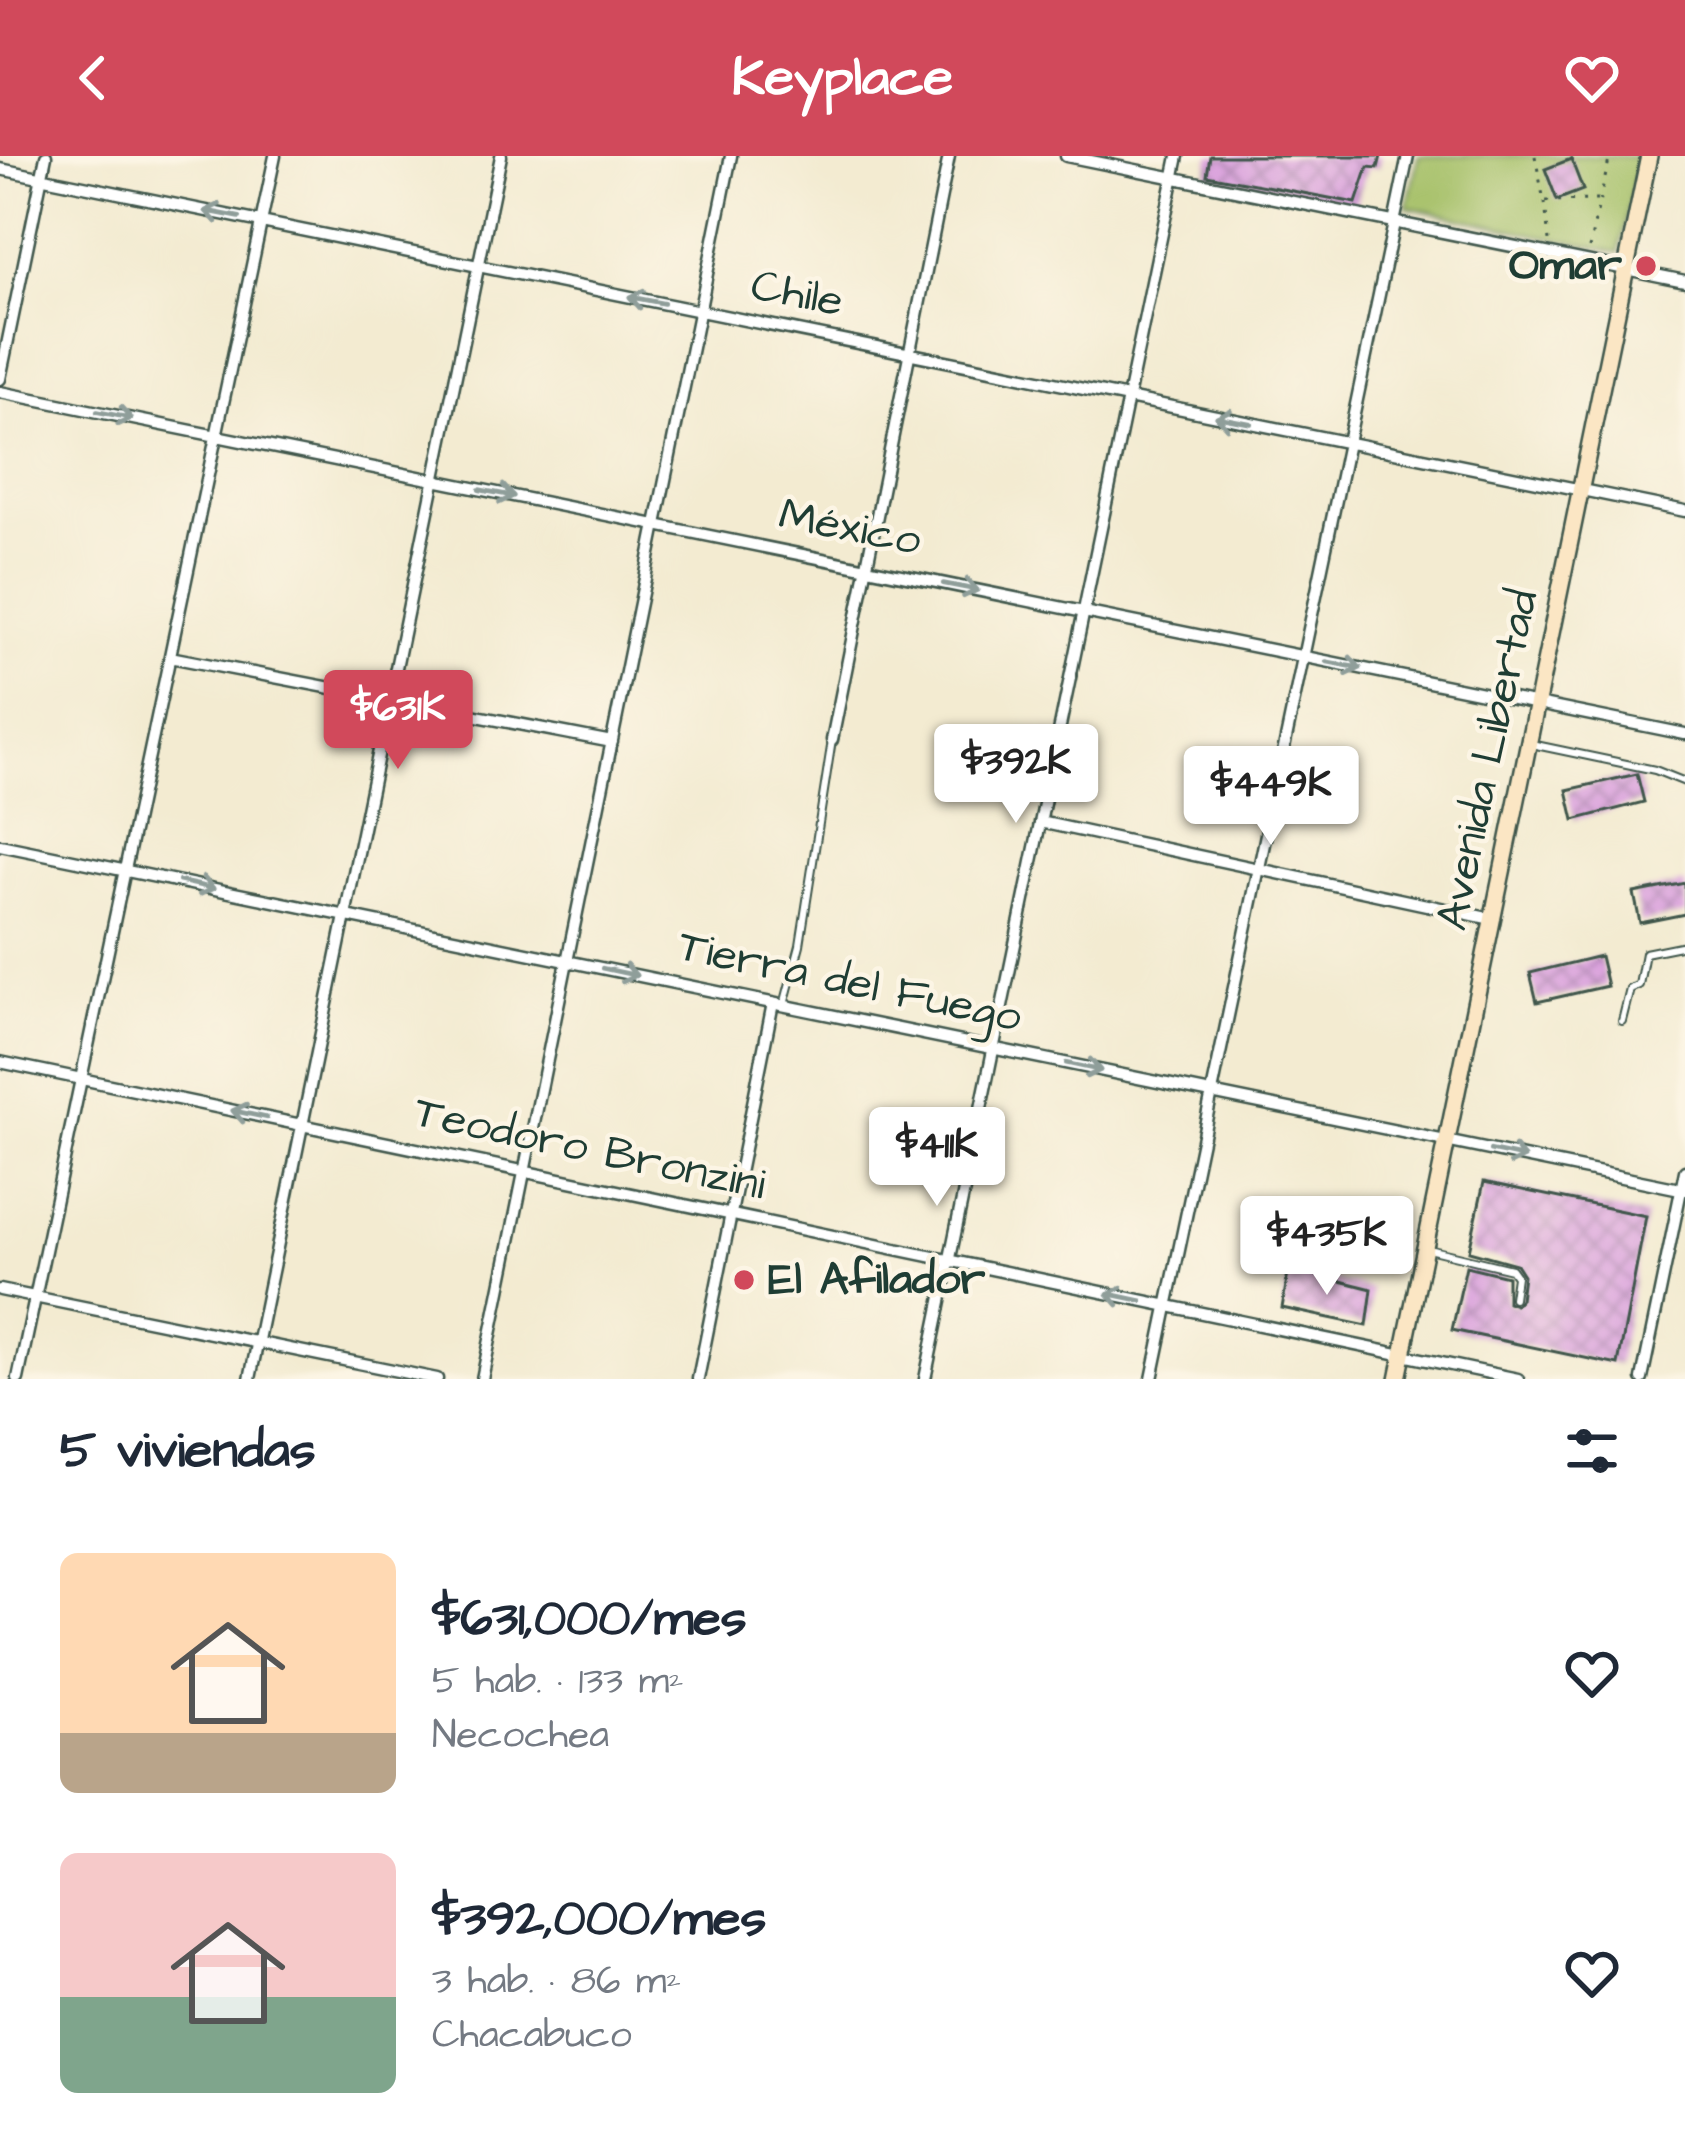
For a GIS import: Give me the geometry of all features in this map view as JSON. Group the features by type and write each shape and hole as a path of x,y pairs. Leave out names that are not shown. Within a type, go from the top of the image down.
{"main road":[{"name":"Avenida Libertad","path":"1398,1379 1648,156"}],"street":[{"path":"0,379 46,156"},
{"path":"18,1379 274,156"},
{"path":"250,1379 501,156"},
{"path":"482,1379 731,156"},
{"path":"832,740 949,156"},
{"path":"1066,156 1685,280"},
{"path":"926,1379 1178,156"},
{"path":"1152,1379 1408,156"},
{"name":"Chile","path":"0,169 1685,512"},
{"name":"México","path":"0,392 1685,734"},
{"path":"170,657 612,742"},
{"path":"1040,822 1492,919"},
{"name":"Tierra del Fuego","path":"0,844 1683,1190"},
{"path":"698,1379 779,1004"},
{"name":"Teodoro Bronzini","path":"0,1062 1518,1379"},
{"path":"1642,1379 1685,1171"},
{"path":"0,1290 436,1379"}],"lane":[{"path":"779,1004 800,945 832,740"},
{"path":"1528,743 1655,770 1685,782"},
{"path":"1622,1021 1630,989 1640,985 1645,952 1685,945"},
{"path":"1424,1248 1510,1269 1516,1276 1513,1298"}],"path":[{"path":"1535,156 1550,242"},
{"path":"1589,249 1610,156"},
{"path":"1544,201 1600,200"}],"green space":[{"path":"1418,156 1638,156 1619,253 1407,207"}],"building":[{"path":"1210,156 1381,156 1378,168 1368,167 1356,203 1207,175"},
{"path":"1571,159 1583,190 1557,200 1545,169"},
{"path":"1637,774 1644,802 1574,820 1567,790"},
{"path":"1685,883 1685,914 1640,923 1634,893"},
{"path":"1600,956 1607,986 1537,1002 1530,973"},
{"path":"1484,1182 1646,1216 1618,1365 1452,1330 1466,1266 1507,1276 1507,1302 1515,1305 1520,1299 1523,1275 1516,1264 1469,1251"},
{"path":"1289,1268 1372,1289 1367,1326 1282,1308"}],"place":[{"name":"Omar","path":"1646,266"},
{"name":"El Afilador","path":"744,1280"}]}
